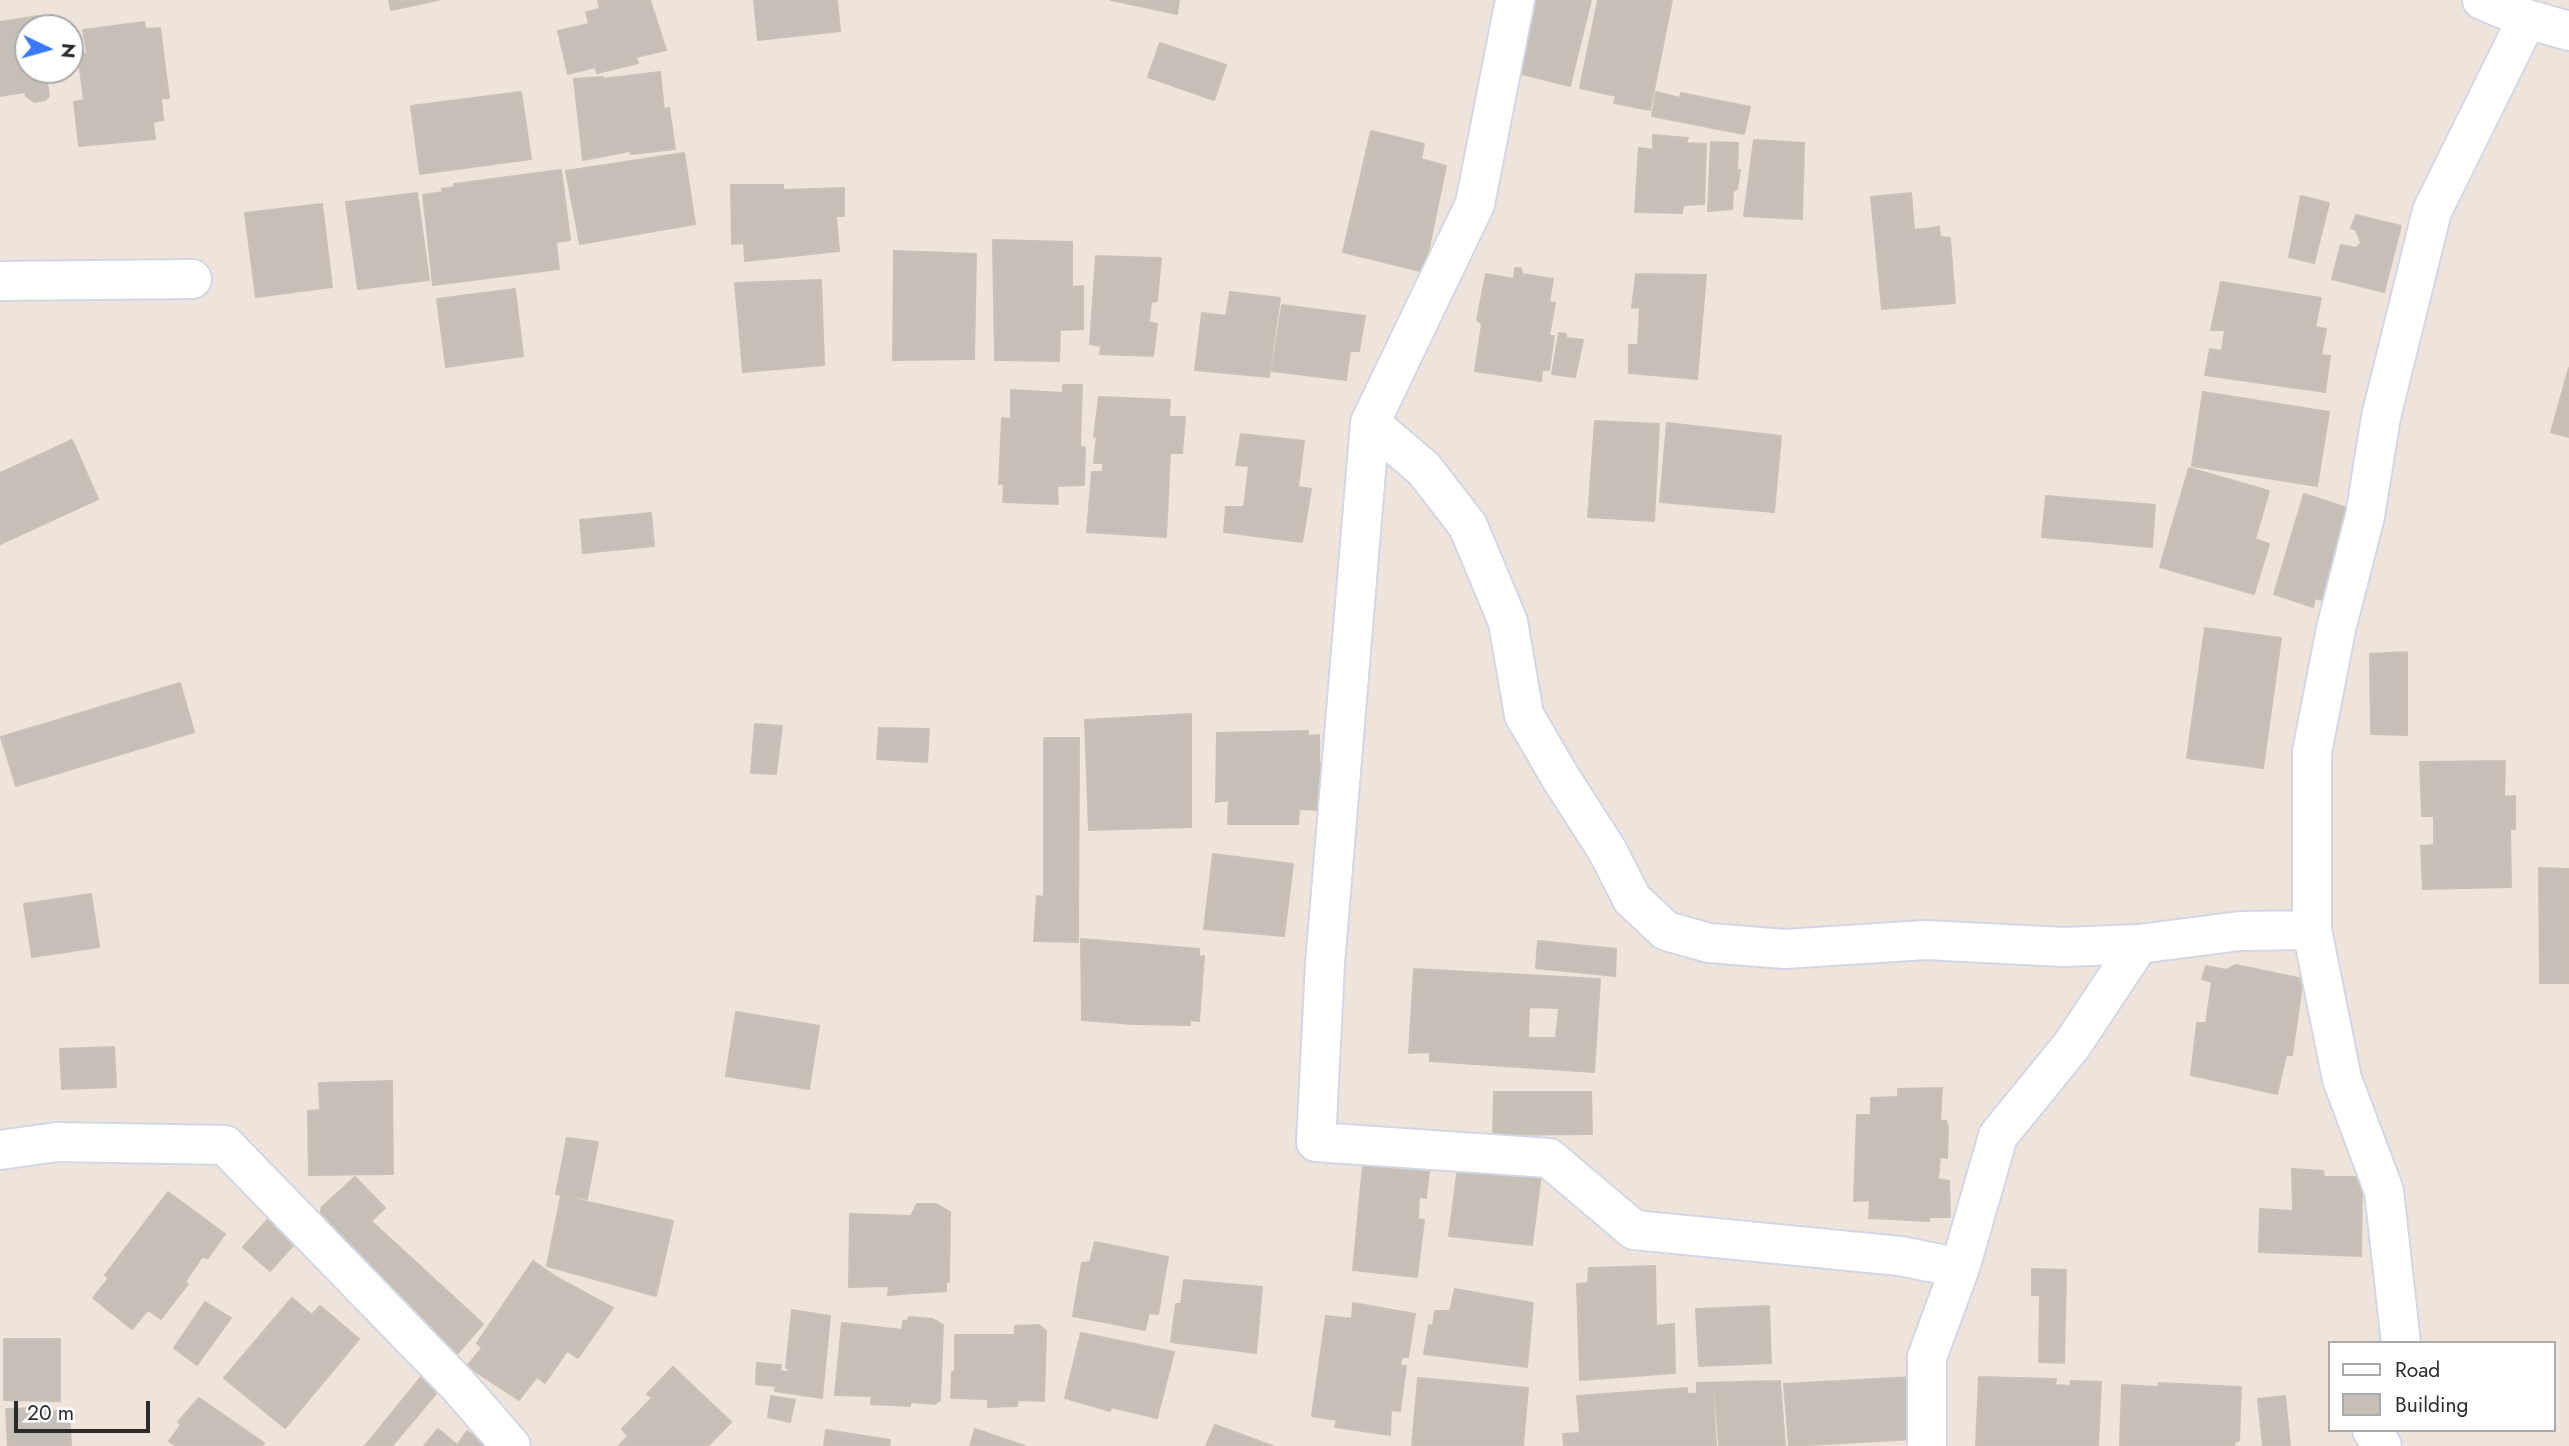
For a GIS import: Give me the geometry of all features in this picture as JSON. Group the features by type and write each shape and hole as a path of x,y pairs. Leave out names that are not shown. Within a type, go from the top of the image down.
{"street":[{"path":"1515,0 1475,204 1370,423 1325,964 1316,1142 1549,1158 1634,1230 1900,1256 1960,1268"},
{"path":"2482,0 2527,19 2569,31"},
{"path":"2401,1341 2384,1191 2342,1079 2312,930 2312,752 2336,629 2365,516 2381,416 2432,211 2527,19"},
{"path":"0,281 192,279"},
{"path":"1370,423 1424,469 1468,526 1508,622 1524,715 1607,850 1632,899 1666,930 1709,943 1785,948 1925,940 2064,947 2138,944 2240,931 2312,930"},
{"path":"1927,1446 1927,1357 1960,1268 1998,1136 2072,1045 2138,944"},
{"path":"0,1150 57,1142 225,1145 458,1385 511,1446"}],"building":[{"path":"389,0 438,0 391,10"},
{"path":"598,0 650,0 666,50 636,57 638,63 597,73 595,67 568,74 558,31 589,24 586,12 600,9"},
{"path":"754,0 837,0 840,31 758,40"},
{"path":"1111,0 1179,0 1177,14"},
{"path":"1520,0 1591,0 1570,86 1502,69"},
{"path":"1598,0 1672,0 1650,110 1614,103 1616,96 1580,88"},
{"path":"14,20 14,84 47,84 49,96 45,100 34,102 25,92 0,96 0,22"},
{"path":"144,22 145,29 160,28 169,98 161,98 163,120 153,122 155,139 79,146 74,102 84,100 82,84 84,53 87,53 84,30"},
{"path":"1160,43 1226,65 1214,100 1148,77"},
{"path":"660,72 664,110 669,108 675,149 631,154 630,151 583,160 574,79 603,77 602,79"},
{"path":"521,92 531,159 420,174 411,106"},
{"path":"1656,92 1680,98 1681,93 1750,107 1744,134 1652,116"},
{"path":"1371,131 1424,144 1421,159 1446,166 1424,272 1343,252"},
{"path":"1653,135 1688,138 1686,143 1706,144 1704,204 1683,205 1682,213 1635,212 1639,148 1653,150"},
{"path":"1754,140 1804,143 1802,219 1744,216"},
{"path":"1711,142 1738,143 1737,170 1740,170 1737,189 1733,191 1732,209 1708,211"},
{"path":"684,153 695,224 580,244 566,171"},
{"path":"561,170 570,240 556,242 559,269 433,285 423,195 443,192 442,189 454,187 454,184"},
{"path":"731,185 783,185 783,190 844,188 844,216 836,216 839,251 745,261 744,243 732,244"},
{"path":"417,193 429,280 358,289 346,202"},
{"path":"1911,193 1914,230 1939,227 1940,237 1950,238 1955,303 1882,309 1871,197"},
{"path":"2301,196 2329,203 2314,263 2289,257"},
{"path":"322,204 332,287 256,297 245,213"},
{"path":"2356,215 2401,226 2384,292 2332,279 2341,245 2356,248 2361,243 2356,230 2351,228"},
{"path":"993,240 1072,242 1072,287 1083,286 1083,329 1060,330 1059,361 995,360"},
{"path":"894,251 976,254 974,359 893,360"},
{"path":"1096,256 1161,258 1157,301 1151,302 1149,322 1157,324 1153,356 1100,354 1101,346 1090,344"},
{"path":"1515,268 1521,268 1522,274 1553,279 1549,302 1555,303 1549,336 1554,336 1549,370 1542,370 1541,381 1475,371 1482,324 1477,320 1486,274 1514,279"},
{"path":"1636,274 1706,275 1697,379 1629,373 1629,345 1638,345 1640,307 1632,308"},
{"path":"821,280 824,365 743,372 735,283"},
{"path":"2221,282 2321,298 2315,327 2326,329 2321,355 2330,356 2325,392 2205,375 2210,349 2222,351 2225,330 2211,330"},
{"path":"515,289 523,356 446,367 437,299"},
{"path":"1230,292 1280,298 1269,377 1195,370 1202,313 1226,316"},
{"path":"1282,305 1365,316 1359,351 1350,351 1346,380 1272,371"},
{"path":"1559,333 1566,334 1566,338 1583,340 1575,377 1552,374"},
{"path":"2569,368 2569,437 2551,432"},
{"path":"1063,385 1082,385 1080,446 1085,448 1084,485 1057,486 1058,504 1003,502 1004,483 999,484 1002,418 1011,419 1011,390 1063,393"},
{"path":"2203,392 2329,412 2317,486 2192,466"},
{"path":"1099,397 1170,400 1169,417 1185,417 1182,453 1170,453 1166,537 1087,532 1092,472 1103,472 1103,463 1094,463"},
{"path":"1595,421 1659,424 1654,521 1588,517"},
{"path":"1667,423 1781,436 1774,512 1660,502"},
{"path":"1241,434 1304,441 1298,487 1311,489 1302,542 1224,532 1226,507 1244,507 1249,466 1236,465"},
{"path":"72,440 98,499 0,544 0,473"},
{"path":"2189,468 2269,491 2255,539 2269,544 2254,594 2160,567"},
{"path":"2304,494 2363,513 2339,605 2315,598 2313,607 2274,594"},
{"path":"2046,496 2155,505 2152,547 2042,537"},
{"path":"651,513 654,546 583,553 580,520"},
{"path":"2205,628 2281,638 2263,768 2187,758"},
{"path":"2407,652 2407,735 2371,734 2370,654"},
{"path":"180,683 194,732 16,786 1,737"},
{"path":"1191,714 1191,827 1089,830 1085,720"},
{"path":"755,724 782,726 776,774 751,773"},
{"path":"879,728 929,729 927,762 877,759"},
{"path":"1308,731 1308,736 1319,735 1319,763 1322,763 1321,810 1299,809 1298,824 1228,824 1229,800 1216,802 1217,733"},
{"path":"1044,738 1079,738 1078,942 1034,941 1037,896 1044,897"},
{"path":"2505,761 2504,797 2515,796 2515,829 2510,829 2511,887 2423,889 2421,846 2434,845 2434,816 2422,816 2420,762"},
{"path":"1213,854 1293,864 1284,936 1204,929"},
{"path":"2539,868 2569,869 2569,983 2540,983"},
{"path":"91,894 99,947 32,957 24,904"},
{"path":"1081,939 1199,949 1199,957 1204,956 1199,1021 1190,1020 1190,1025 1082,1020"},
{"path":"1538,941 1616,949 1615,976 1536,968"},
{"path":"2236,965 2303,979 2292,1055 2286,1055 2277,1094 2191,1075 2197,1023 2206,1023 2212,982 2202,979 2206,966 2226,970"},
{"path":"1414,969 1600,979 1594,1072 1430,1061 1430,1052 1409,1053","holes":["1529,1007 1559,1008 1556,1038 1528,1038"]},
{"path":"736,1012 819,1026 809,1089 726,1076"},
{"path":"114,1047 116,1087 62,1089 60,1049"},
{"path":"392,1081 393,1174 309,1175 308,1111 320,1110 319,1083"},
{"path":"1942,1088 1940,1121 1946,1121 1948,1126 1947,1158 1940,1157 1938,1179 1949,1181 1950,1217 1930,1217 1929,1221 1869,1218 1870,1200 1854,1201 1857,1115 1871,1115 1871,1098 1898,1097 1898,1089"},
{"path":"1494,1092 1591,1092 1592,1134 1493,1135"},
{"path":"567,1138 598,1142 587,1199 556,1194"},
{"path":"1459,1160 1542,1167 1532,1245 1449,1236"},
{"path":"1363,1165 1429,1172 1426,1198 1419,1197 1418,1219 1424,1220 1417,1277 1353,1270"},
{"path":"2292,1169 2323,1171 2324,1177 2362,1177 2361,1256 2259,1252 2260,1209 2293,1211"},
{"path":"355,1177 385,1208 371,1221 483,1324 456,1355 332,1241 319,1219 322,1207"},
{"path":"168,1192 225,1234 208,1258 202,1257 185,1282 188,1284 161,1319 148,1310 132,1329 93,1298 108,1279 105,1275"},
{"path":"561,1196 673,1221 656,1296 547,1266"},
{"path":"917,1204 936,1204 950,1212 949,1282 946,1282 946,1291 888,1295 889,1286 849,1287 850,1214 911,1216"},
{"path":"271,1216 298,1240 270,1271 243,1247"},
{"path":"1095,1242 1168,1257 1158,1314 1149,1313 1145,1330 1073,1316 1082,1263 1090,1262"},
{"path":"533,1261 556,1277 613,1308 578,1358 567,1351 545,1383 537,1377 519,1400 467,1366 482,1348 477,1343"},
{"path":"1655,1266 1656,1326 1674,1324 1675,1373 1580,1380 1577,1284 1588,1283 1589,1268"},
{"path":"2032,1269 2066,1270 2064,1363 2039,1362 2040,1295 2032,1295"},
{"path":"1184,1280 1262,1287 1256,1353 1171,1342 1176,1304 1181,1304"},
{"path":"1455,1289 1533,1303 1527,1367 1424,1354 1429,1325 1433,1326 1435,1311 1450,1311"},
{"path":"292,1298 312,1315 320,1306 359,1339 285,1428 224,1378"},
{"path":"205,1302 231,1318 197,1365 174,1348"},
{"path":"1353,1303 1415,1314 1408,1357 1402,1357 1400,1366 1406,1366 1400,1411 1391,1410 1390,1435 1335,1427 1337,1420 1312,1416 1326,1316 1352,1319"},
{"path":"1769,1306 1771,1363 1699,1366 1696,1309"},
{"path":"792,1310 830,1316 822,1398 775,1391 776,1386 756,1384 757,1363 781,1365 780,1371 788,1372 789,1368 786,1368"},
{"path":"909,1317 933,1319 943,1325 940,1400 935,1404 910,1402 910,1406 871,1404 872,1396 835,1395 842,1323 902,1330 903,1321 908,1321"},
{"path":"1039,1325 1046,1331 1044,1401 1018,1400 1017,1406 988,1407 988,1399 951,1398 952,1372 955,1372 955,1335 1015,1335 1015,1326"},
{"path":"1081,1333 1174,1352 1157,1418 1111,1407 1110,1411 1065,1398"},
{"path":"4,1339 60,1339 60,1401 4,1400"},
{"path":"673,1367 731,1422 708,1446 619,1446 628,1436 622,1429 652,1398 647,1394"},
{"path":"422,1376 439,1390 392,1446 365,1446"},
{"path":"1913,1377 1915,1439 1789,1446 1784,1384"},
{"path":"1979,1377 2056,1379 2055,1385 2070,1386 2071,1381 2101,1382 2098,1446 1976,1446"},
{"path":"1418,1378 1528,1388 1523,1446 1412,1446"},
{"path":"1780,1381 1785,1446 1719,1446 1715,1392 1697,1392 1697,1383"},
{"path":"2159,1383 2241,1387 2239,1440 2234,1446 2120,1446 2122,1385 2159,1387"},
{"path":"1687,1388 1687,1394 1713,1393 1716,1446 1564,1446 1563,1434 1580,1433 1577,1396"},
{"path":"771,1396 795,1400 790,1422 768,1417"},
{"path":"2285,1396 2290,1446 2263,1446 2258,1399"},
{"path":"199,1398 264,1443 262,1446 175,1446 169,1441 181,1425 178,1422"},
{"path":"49,1408 49,1412 69,1410 71,1446 8,1446 6,1409"},
{"path":"1215,1425 1273,1446 1206,1446"},
{"path":"438,1429 457,1445 467,1431 487,1446 424,1446"},
{"path":"975,1429 1025,1446 970,1446"},
{"path":"826,1430 890,1440 889,1446 824,1446"}]}
